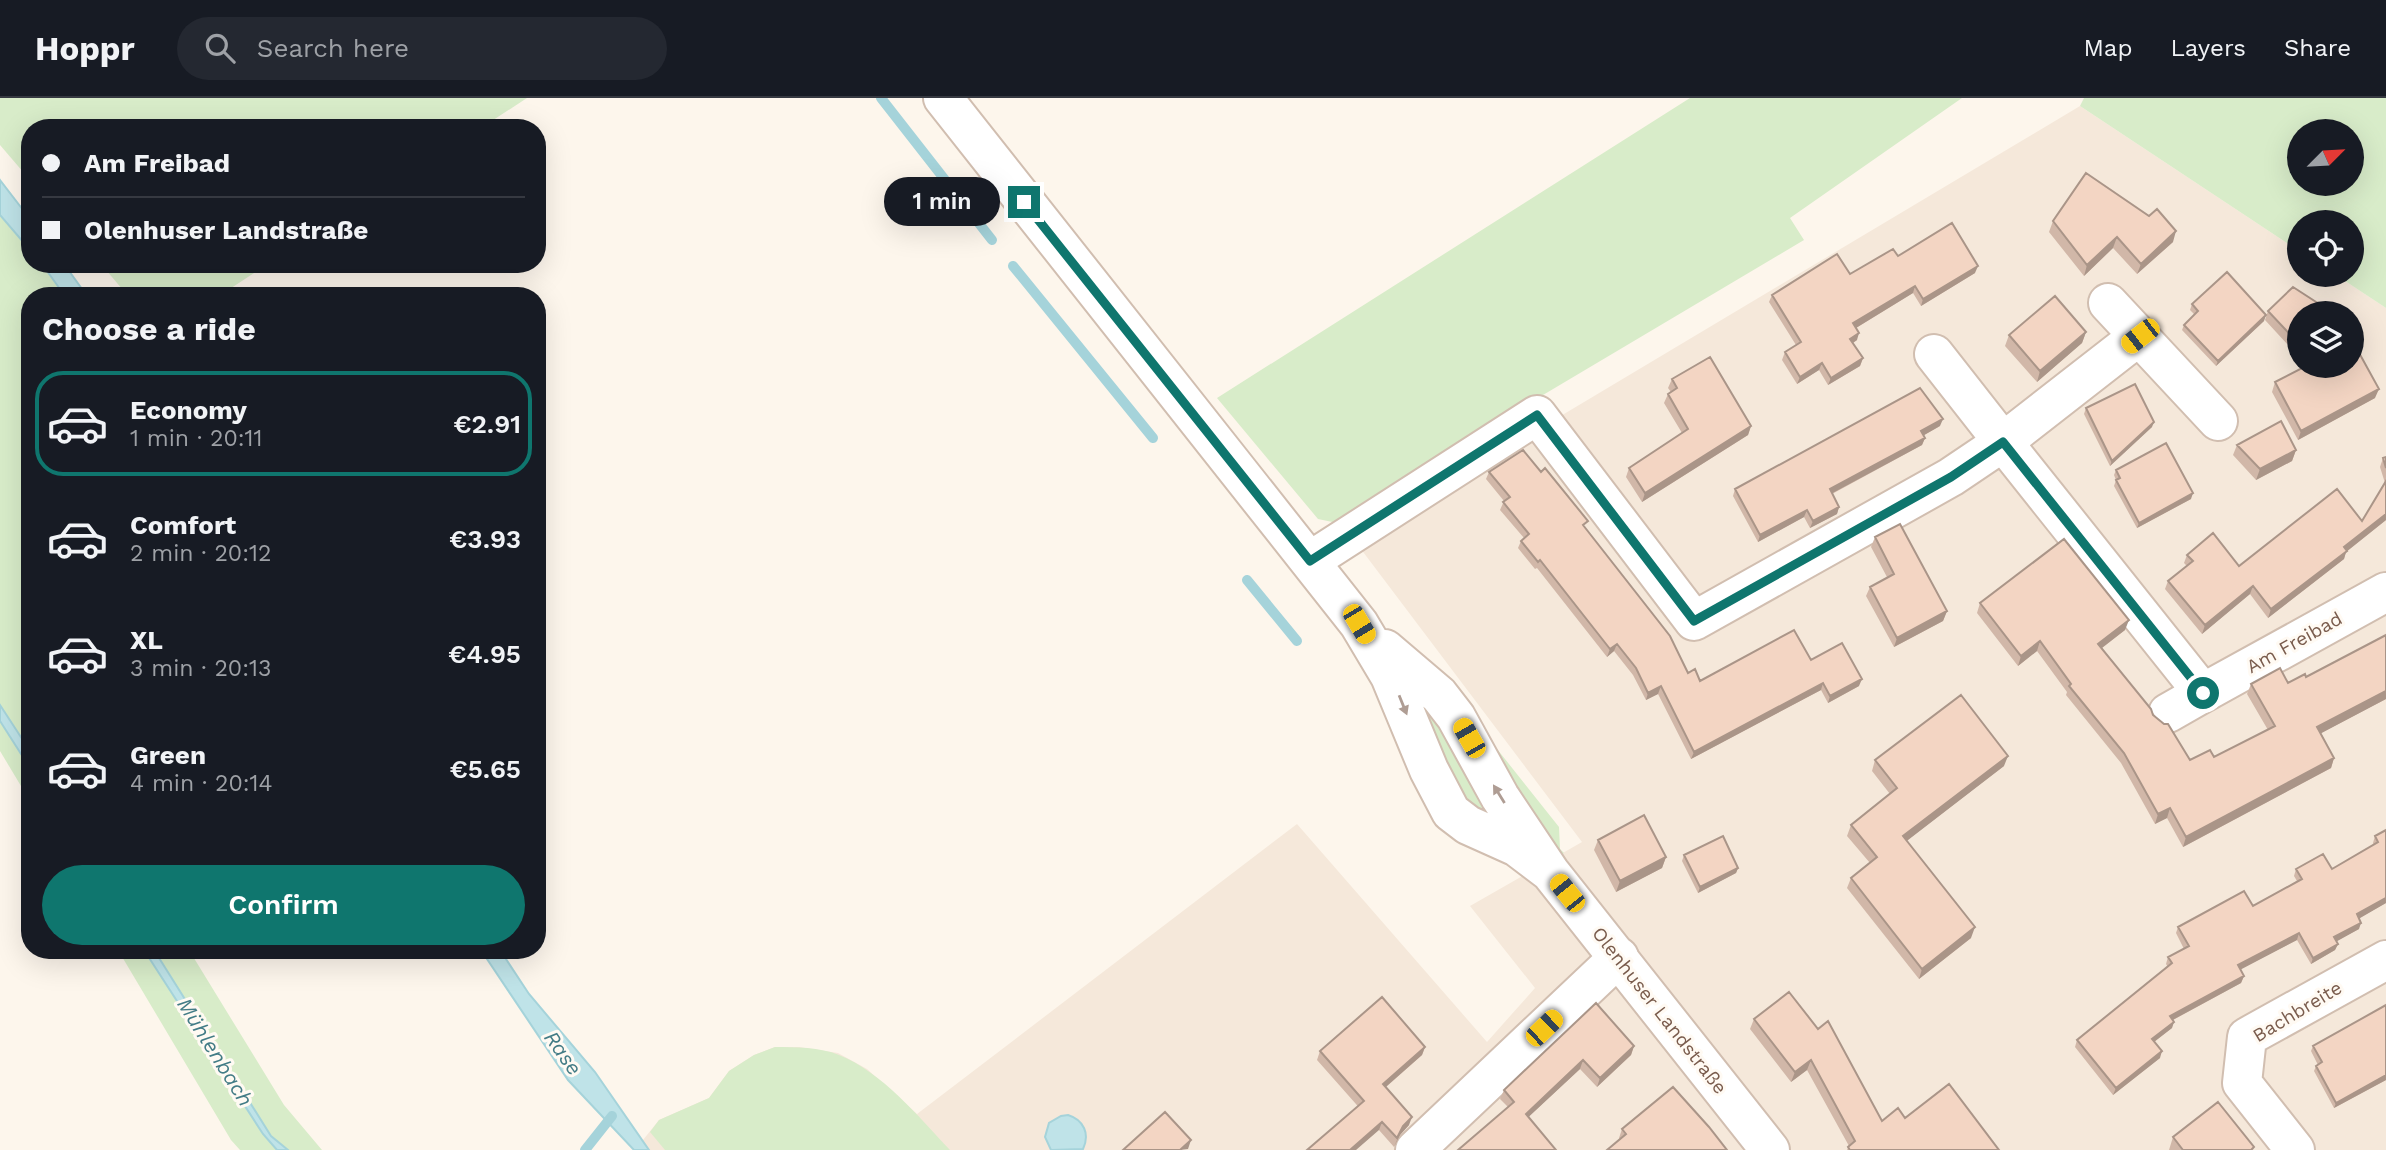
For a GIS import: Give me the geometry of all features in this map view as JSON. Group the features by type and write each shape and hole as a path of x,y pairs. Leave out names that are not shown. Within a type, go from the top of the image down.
{"street":[{"name":"Olenhuser Landstraße","path":"943,98 1359,624 1395,685 1429,770 1451,813 1468,825 1517,848 1550,872"},
{"path":"2108,303 2218,421"},
{"path":"1310,561 1537,415 1694,621 1951,477 2003,442 2140,336"},
{"path":"1934,354 2203,693"},
{"name":"Am Freibad","path":"2168,713 2386,592"},
{"name":"Olenhuser Landstraße","path":"1359,624 1439,695 1456,717 1500,797 1550,872 1770,1150"},
{"path":"1416,1150 1619,957"},
{"name":"Bachbreite","path":"2295,1150 2242,1083 2248,1037 2386,960"}],"shaded area":[{"path":"2080,106 2287,243 2287,287 2354,287 2386,308 2386,1150 635,1150 659,1120 709,1098 729,1071 754,1055 775,1047 799,1047 838,1053 867,1069 917,1114 1297,824 1487,1042 1535,988 1470,906 1582,842 1342,524 1543,395 1559,417"}],"green space":[{"path":"0,98 527,98 495,119 21,119 21,170 0,145"},
{"path":"1690,98 1962,98 1790,218 1804,240 1543,395 1342,524 1318,519 1217,398"},
{"path":"2084,98 2386,98 2386,308 2354,287 2364,287 2364,210 2287,210 2287,243 2080,106"},
{"path":"0,215 21,240 21,273 48,273 59,287 21,287 21,786 0,751"},
{"path":"109,273 254,273 233,287 120,287"},
{"path":"1417,689 1506,819 1460,805 1413,692"},
{"path":"1470,715 1559,827 1560,849 1564,853 1557,857"},
{"path":"123,959 195,959 284,1105 322,1150 240,1150 231,1140"},
{"path":"775,1047 824,1050 855,1063 899,1096 950,1150 665,1150 650,1132 659,1120 709,1098 729,1071 754,1055"}],"water":[{"path":"0,180 21,207 21,240 0,215"},
{"path":"48,273 70,273 81,287 59,287"},
{"path":"0,705 21,737 21,754 0,721"},
{"name":"Mühlenbach","path":"150,959 160,959 271,1136 288,1150 277,1150 263,1134"},
{"name":"Rase","path":"487,959 506,959 529,994 595,1072 649,1150 634,1150 568,1080"},
{"path":"1068,1115 1078,1120 1084,1128 1086,1138 1083,1149 1051,1150 1045,1137 1049,1123"}],"building":[{"path":"2086,173 2149,216 2157,209 2176,231 2141,264 2117,237 2087,265 2053,221"},
{"path":"1952,223 1978,266 1923,299 1915,286 1853,323 1859,333 1850,339 1863,358 1831,378 1822,363 1800,377 1785,352 1801,342 1772,295 1837,254 1850,274 1893,249 1898,256"},
{"path":"2227,272 2266,315 2218,361 2184,325 2198,311 2192,304"},
{"path":"2293,287 2315,301 2287,301 2287,331 2268,311"},
{"path":"2055,296 2086,332 2040,371 2009,335"},
{"path":"1710,357 1751,426 1645,493 1629,468 1688,429 1668,394 1677,388 1672,379"},
{"path":"2364,362 2379,389 2301,431 2275,382 2287,376 2287,378 2364,378"},
{"path":"2135,384 2154,422 2112,461 2086,408"},
{"path":"1920,388 1943,419 1921,431 1925,438 1830,489 1839,507 1813,521 1807,510 1760,535 1735,489"},
{"path":"2281,421 2296,450 2260,469 2237,445"},
{"path":"2166,443 2193,493 2139,523 2116,480 2120,478 2116,470"},
{"path":"1523,450 1541,472 1545,468 1588,521 1583,525 1670,636 1688,673 1695,669 1700,681 1794,630 1811,660 1842,643 1862,679 1830,696 1823,683 1694,752 1661,686 1648,693 1636,668 1617,644 1610,649 1540,560 1538,562 1521,541 1529,534 1503,502 1510,497 1489,472"},
{"path":"2386,481 2386,514 2344,547 2347,551 2271,609 2253,586 2205,625 2168,581 2193,561 2187,555 2213,533 2239,566 2337,489 2362,521"},
{"path":"1900,524 1947,611 1897,638 1870,587 1894,574 1875,537"},
{"path":"2064,539 2129,620 2098,644 2153,715 2168,724 2190,760 2210,750 2214,757 2275,726 2251,684 2280,668 2288,683 2305,674 2306,677 2386,635 2386,691 2317,727 2334,758 2186,837 2170,808 2158,814 2124,753 2069,686 2071,684 2040,641 2021,656 1980,603"},
{"path":"1961,695 2008,756 1903,836 1975,927 1922,969 1851,878 1877,857 1851,825 1897,788 1875,760"},
{"path":"1644,815 1666,857 1620,881 1598,840"},
{"path":"2386,830 2386,898 2357,914 2361,923 2334,937 2338,944 2313,958 2299,933 2238,965 2244,976 2170,1016 2174,1022 2152,1039 2162,1051 2116,1088 2077,1040 2172,963 2168,957 2189,946 2178,927 2244,891 2253,906 2302,879 2296,869 2323,854 2332,869 2378,842 2375,836"},
{"path":"1723,836 1738,868 1700,887 1684,855"},
{"path":"1789,992 1818,1029 1828,1021 1882,1121 1898,1108 1905,1118 1949,1084 1999,1150 1850,1150 1848,1147 1855,1141 1811,1060 1795,1072 1754,1019"},
{"path":"1382,997 1425,1047 1383,1084 1412,1117 1397,1138 1382,1122 1350,1150 1307,1150 1364,1101 1320,1051"},
{"path":"1596,1003 1634,1046 1600,1078 1583,1060 1526,1114 1556,1150 1458,1150 1514,1102 1504,1090"},
{"path":"2386,1005 2386,1075 2336,1103 2316,1066 2322,1062 2313,1046"},
{"path":"1673,1087 1727,1150 1607,1150 1626,1134 1622,1129"},
{"path":"2218,1102 2254,1147 2251,1150 2183,1150 2173,1137"},
{"path":"1165,1112 1191,1140 1180,1150 1123,1150"}],"waterway":[{"path":"881,98 992,240"},
{"path":"1013,266 1153,438"},
{"path":"1247,580 1297,641"},
{"path":"585,1150 612,1116"}],"route":[{"path":"1024,202 1310,561 1537,415 1694,621 1951,477 2003,442 2203,693"}]}
